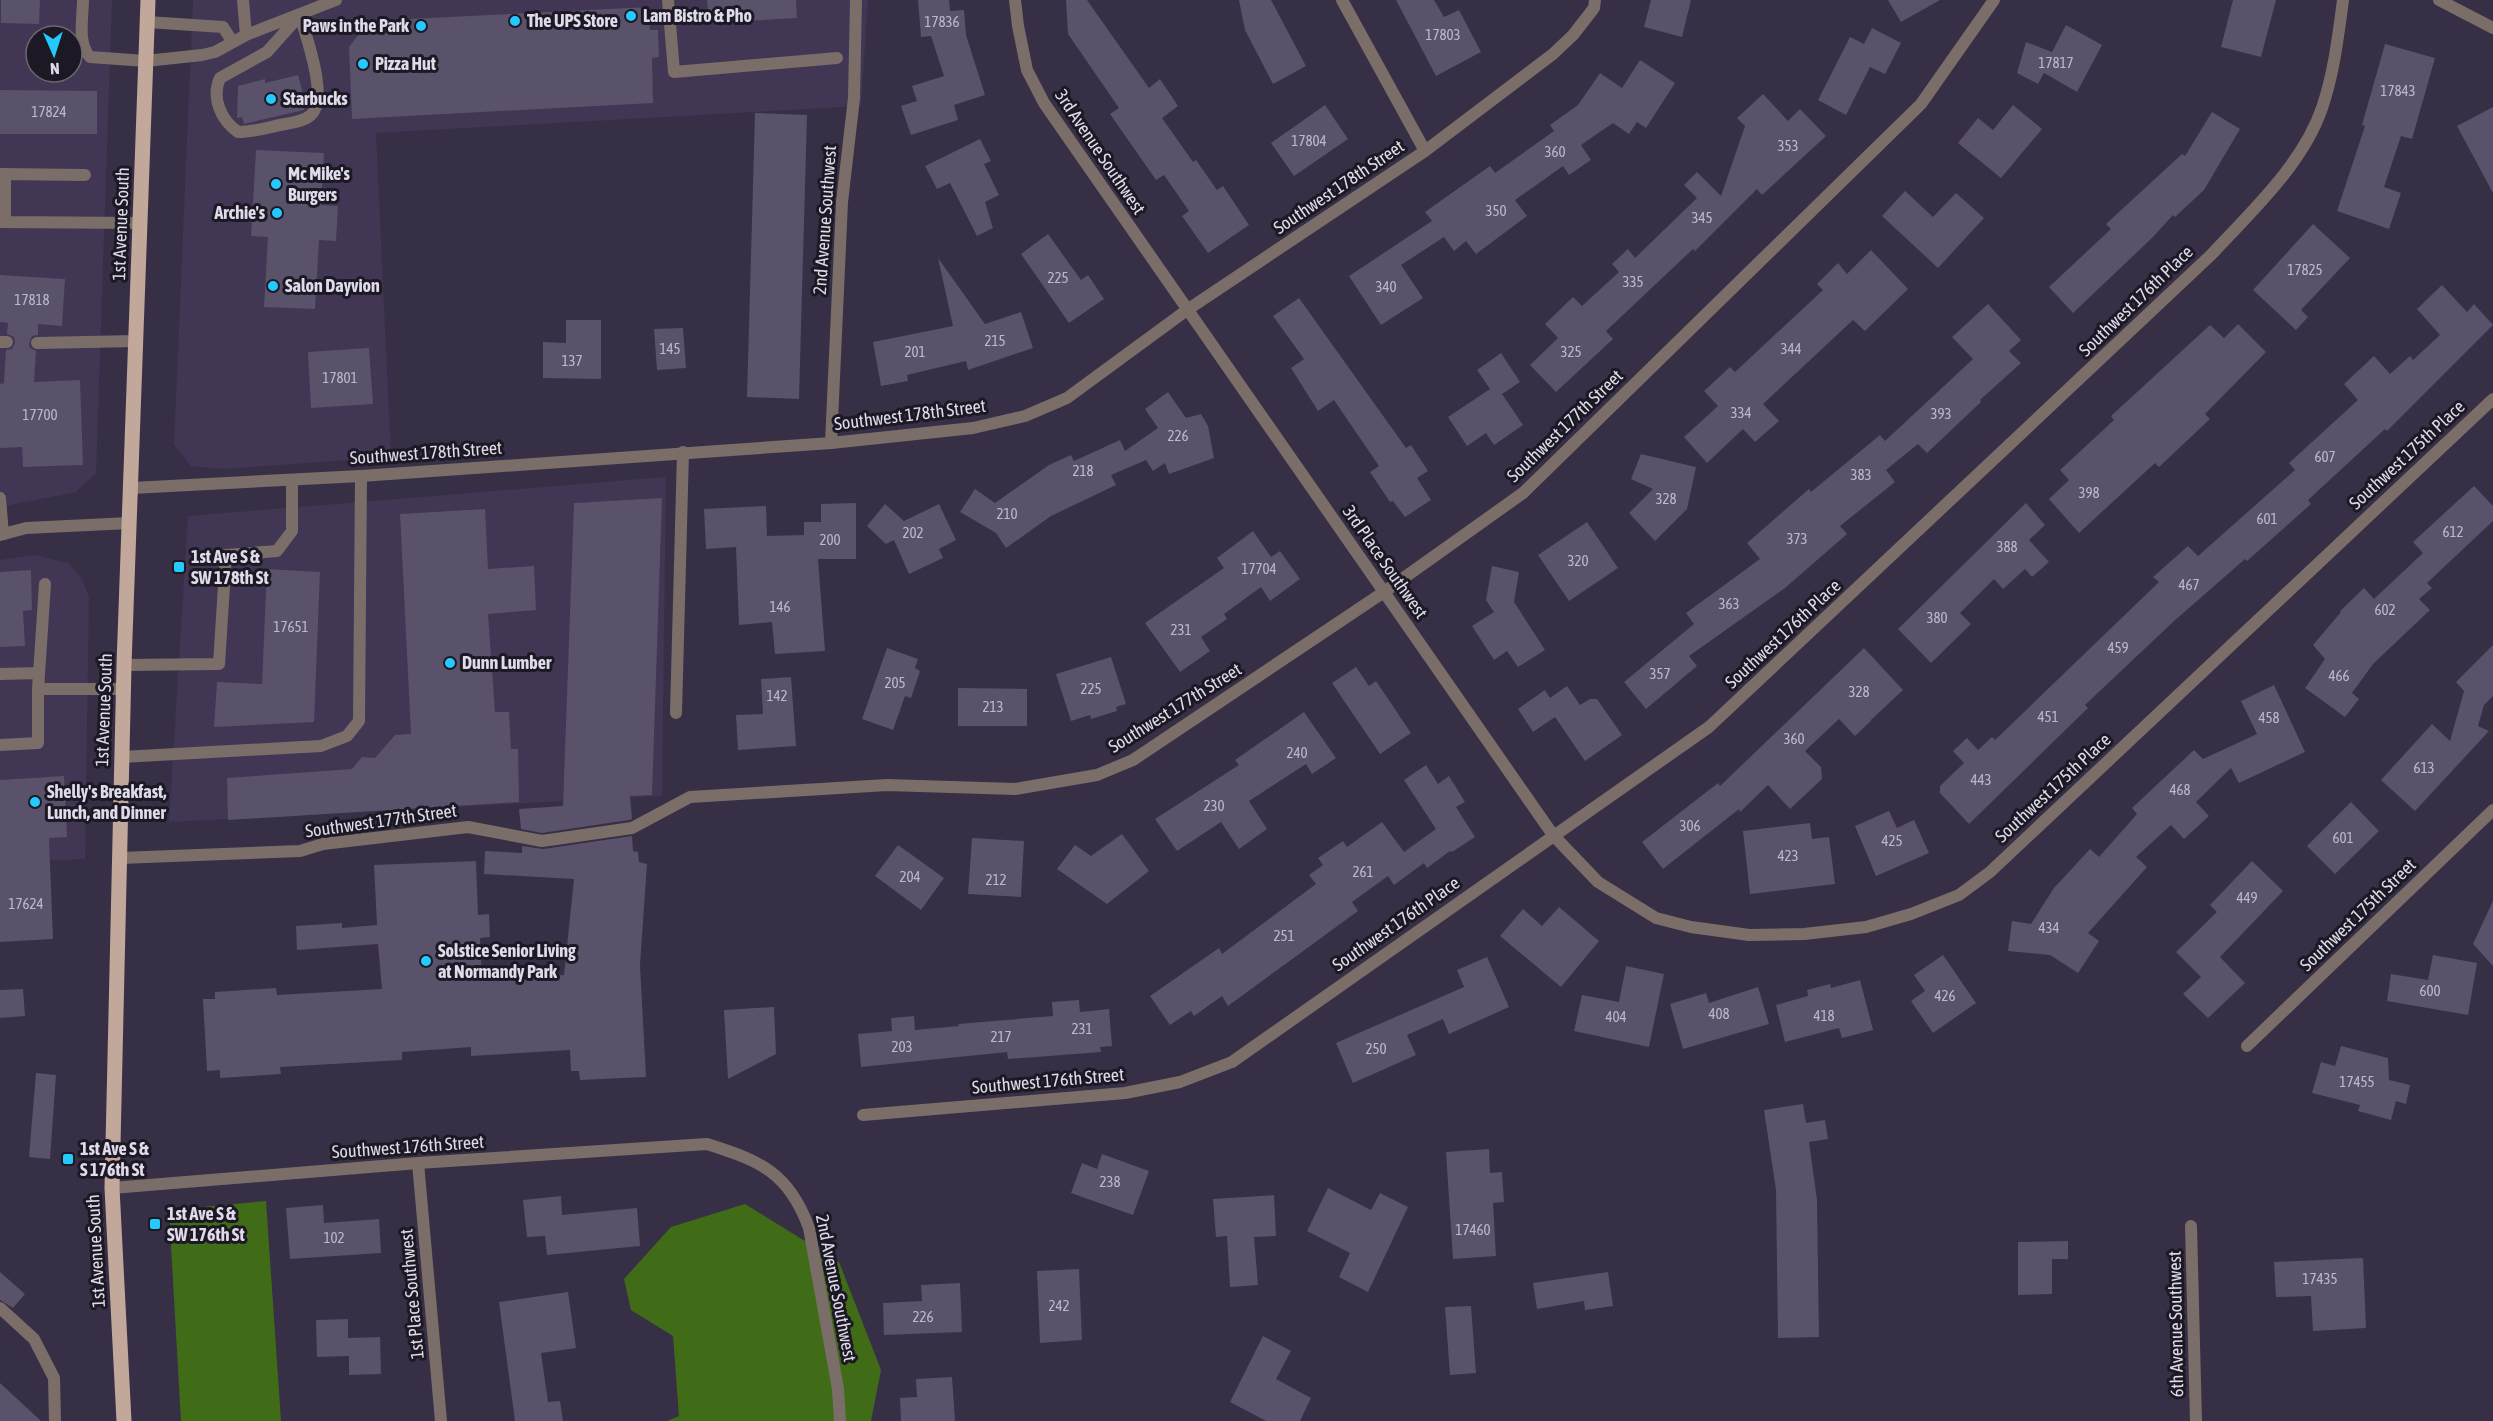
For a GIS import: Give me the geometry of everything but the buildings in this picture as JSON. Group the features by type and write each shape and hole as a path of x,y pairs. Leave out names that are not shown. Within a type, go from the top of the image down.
{"main road":[{"name":"1st Avenue South","path":"124,1421 112,1188 124,665 148,0"}],"street":[{"path":"83,0 82,37 85,52 90,57 146,61 215,52 232,41 336,0"},
{"path":"243,0 246,35"},
{"path":"668,0 674,72 837,58"},
{"name":"2nd Avenue Southwest","path":"831,442 842,202 854,98 856,0"},
{"name":"3rd Avenue Southwest","path":"1015,0 1027,70 1044,104 1188,310"},
{"path":"1342,0 1425,151"},
{"name":"Southwest 177th Street","path":"120,858 300,851 323,843 468,827 542,841 632,828 690,797 887,785 1015,789 1067,782 1097,775 1133,760 1384,592 1523,493 1921,104 1994,0"},
{"name":"Southwest 176th Place","path":"1232,1062 1709,727 2211,255 2260,203 2295,159 2321,111 2335,64 2343,0"},
{"path":"2439,0 2493,28"},
{"name":"Southwest 178th Street","path":"132,488 361,476 831,442 973,428 1025,416 1067,398 1188,310 1425,151 1553,54 1573,35 1595,4"},
{"path":"300,15 317,83 319,97 317,106 312,114 298,121 238,132 223,118 216,95 220,78 267,52 300,15"},
{"path":"147,22 223,27 232,41"},
{"path":"85,175 3,174 2,222 140,223"},
{"name":"3rd Place Southwest","path":"1188,310 1553,835"},
{"path":"37,343 136,341"},
{"name":"Southwest 175th Place","path":"1553,835 1598,882 1656,918 1691,927 1749,935 1804,934 1866,927 1911,914 1959,895 1990,872 2493,399"},
{"path":"676,713 682,452"},
{"path":"122,757 321,746 347,736 359,721 361,476"},
{"path":"124,665 219,664 226,555 277,551 292,531 292,480"},
{"path":"0,498 2,534 26,528 130,523"},
{"path":"0,745 38,743 38,689 45,584"},
{"path":"0,674 39,673"},
{"path":"38,689 124,689"},
{"name":"Southwest 175th Street","path":"2247,1046 2493,810"},
{"name":"Southwest 176th Street","path":"863,1115 1125,1093 1179,1082 1232,1062"},
{"name":"2nd Avenue Southwest","path":"707,1144 750,1157 780,1179 800,1203 809,1228 838,1389 840,1421"},
{"name":"Southwest 176th Street","path":"112,1188 418,1163 707,1144"},
{"name":"1st Place Southwest","path":"418,1163 441,1421"},
{"name":"6th Avenue Southwest","path":"2192,1226 2196,1421"},
{"path":"0,1308 34,1339 54,1378 56,1421"}],"shaded area":[{"path":"0,0 112,0 96,473 76,492 0,507"},
{"path":"193,0 868,0 861,106 376,133 391,457 224,469 191,466 174,445"},
{"path":"666,477 662,796 169,822 188,516"},
{"path":"35,555 69,563 82,579 89,597 85,859 0,863 0,560"}],"green space":[{"path":"266,1201 281,1421 181,1421 169,1210"},
{"path":"745,1204 839,1262 881,1370 871,1421 667,1421 679,1416 673,1336 631,1310 624,1279 671,1227"}],"place":[{"name":"Lam Bistro & Pho","path":"631,16"},
{"name":"The UPS Store","path":"515,21"},
{"name":"Paws in the Park","path":"421,26"},
{"name":"Pizza Hut","path":"363,64"},
{"name":"Starbucks","path":"271,99"},
{"name":"Mc Mike's Burgers","path":"276,184"},
{"name":"Archie's","path":"277,213"},
{"name":"Salon Dayvion","path":"273,286"},
{"name":"1st Ave S & SW 178th St","path":"179,567"},
{"name":"Dunn Lumber","path":"450,663"},
{"name":"Shelly's Breakfast, Lunch, and Dinner","path":"35,802"},
{"name":"Solstice Senior Living at Normandy Park","path":"426,961"},
{"name":"1st Ave S & S 176th St","path":"68,1159"},
{"name":"1st Ave S & SW 176th St","path":"155,1224"}]}
